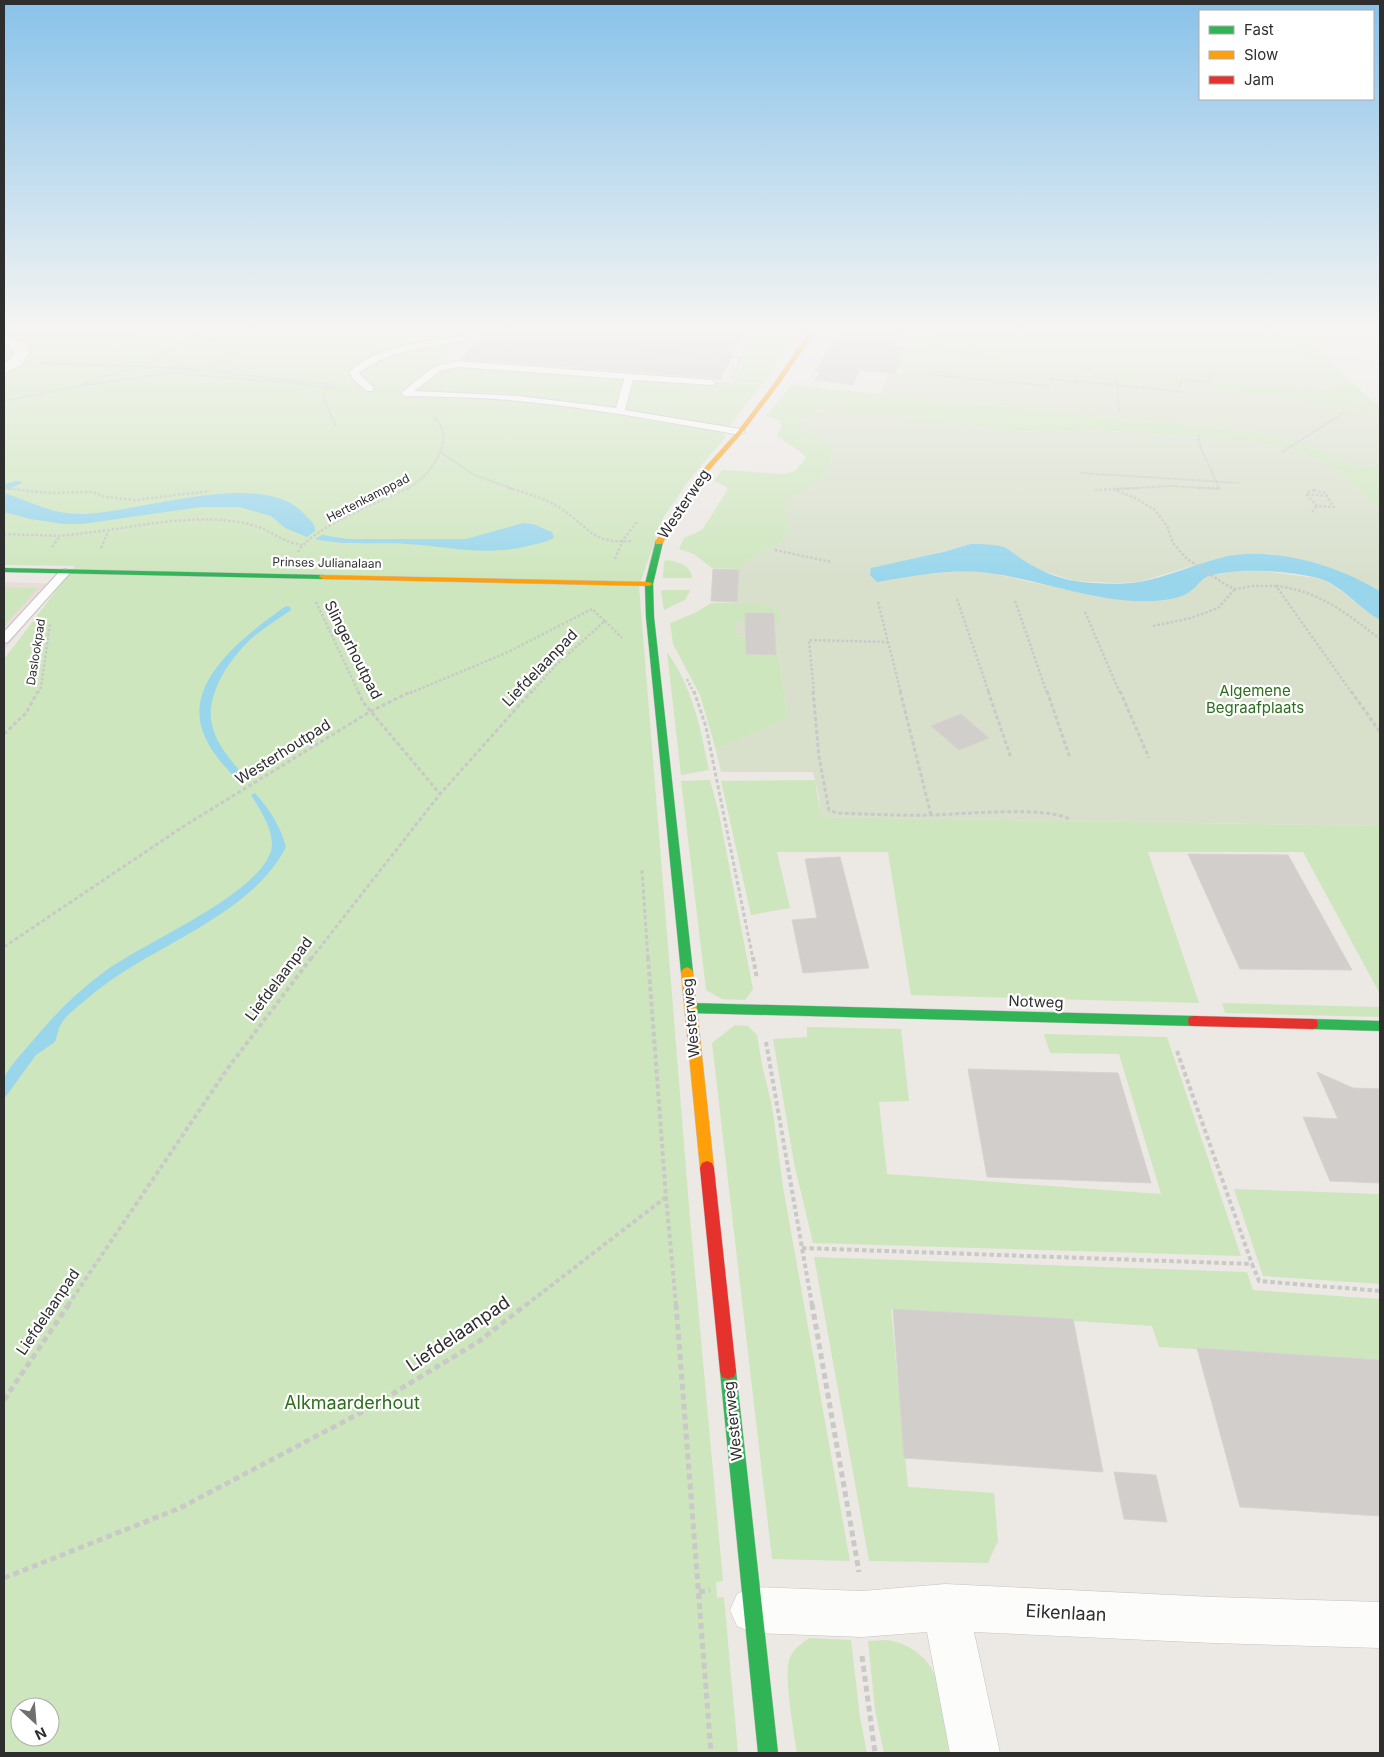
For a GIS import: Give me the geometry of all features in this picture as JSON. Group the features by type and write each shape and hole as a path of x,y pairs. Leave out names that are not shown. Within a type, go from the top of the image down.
{"street":[{"name":"Westerweg","path":"754,414 702,474 659,541 649,584 651,626 768,1753"},
{"name":"Prinses Julianalaan","path":"4,570 649,584"},
{"name":"Notweg","path":"690,1008 759,1008 1380,1026"},
{"name":"Eikenlaan","path":"753,1610 862,1614 945,1607 1213,1620 1380,1625"},
{"path":"945,1607 975,1753"}],"lane":[{"path":"637,414 740,432"},
{"path":"5,639 65,572"}],"path":[{"path":"331,414 336,427"},
{"name":"Hertenkamppad","path":"309,539 369,506 409,488 428,474 436,461 444,433 441,423 431,414"},
{"path":"1282,452 1342,414"},
{"path":"1096,490 1171,486 1220,489 1201,449 1198,435"},
{"path":"439,450 474,475 533,495 562,509 596,537 616,542 623,540"},
{"path":"1081,473 1240,483"},
{"path":"4,488 67,493 92,492 105,497 135,500 210,491"},
{"path":"1113,489 1135,498 1155,510 1167,526 1173,543 1186,558 1226,585 1235,589 1253,586 1290,586 1317,594 1380,639"},
{"path":"1316,490 1330,496 1334,507 1317,506 1307,494 1309,491 1316,490"},
{"path":"1307,494 1330,496"},
{"path":"1312,512 1317,506"},
{"path":"4,534 79,535 150,523 235,521 254,525 286,542 302,545"},
{"path":"81,571 104,544 109,530"},
{"path":"775,550 831,562"},
{"name":"Slingerhoutpad","path":"286,576 284,588 310,590 363,702 440,794"},
{"path":"1276,586 1380,732"},
{"path":"1154,626 1191,618 1218,608 1235,589"},
{"path":"957,599 1011,758"},
{"path":"878,602 931,815"},
{"path":"1014,602 1070,758"},
{"name":"Westerhoutpad","path":"4,947 184,826 371,711 426,685 506,653 592,609 605,621"},
{"path":"1085,612 1149,758"},
{"path":"605,621 618,632 628,645"},
{"name":"Liefdelaanpad","path":"4,1400 228,1068 355,900 440,794 557,664 605,621"},
{"name":"Daslookpad","path":"4,734 26,713 41,687 50,623"},
{"path":"888,642 809,640 819,757 829,810 837,813 931,815 1020,812 1061,814 1069,819"},
{"path":"682,670 695,694 706,727 761,1000 759,1008 858,1560 862,1614 862,1653 875,1753"},
{"path":"642,866 666,1197 673,1259 711,1753"},
{"path":"1166,1020 1259,1281 1380,1291"},
{"name":"Liefdelaanpad","path":"4,1578 180,1508 364,1411 478,1342 666,1197"},
{"path":"802,1248 1252,1264"}],"shaded area":[{"path":"4,582 60,584 4,650"}],"green space":[{"name":"Alkmaarderhout","path":"4,414 739,414 730,425 715,431 724,434 725,438 689,480 663,518 639,586 690,1218 723,1581 716,1582 717,1598 724,1597 738,1753 4,1753 4,659 75,566 4,565"},
{"path":"768,414 812,414 801,420 799,424 801,429 830,446 832,454 829,469 819,480 786,503 785,509 789,530 780,543 759,553 738,569 712,568 694,554 679,549 684,538 702,530 727,491 727,487 714,481 722,470 785,474 795,471 806,458 777,436 782,425 780,421 766,416"},
{"name":"Algemene Begraafplaats","path":"807,414 871,414 1008,431 1096,430 1257,442 1294,450 1341,473 1380,509 1380,591 1366,583 1272,554 1237,555 1218,558 1139,582 1075,581 1039,570 1002,547 970,544 923,557 877,582 925,574 971,571 990,573 1096,596 1164,600 1198,585 1200,580 1236,571 1275,573 1317,578 1326,581 1380,620 1380,826 820,817 819,797 813,772 721,772 716,750 788,718 776,639 736,636 736,621 780,624 780,612 764,604 736,603 738,569 759,553 780,543 789,530 785,509 786,503 819,480 829,469 832,454 830,446 801,429 799,424"},
{"path":"871,414 1076,414 1252,432 1308,446 1358,467 1380,465 1380,509 1341,473 1323,463 1294,450 1257,442 1096,430 1008,431"},
{"path":"1076,414 1380,414 1380,465 1358,467 1308,446 1252,432"},
{"path":"668,560 687,567 692,578 663,578 664,561"},
{"path":"4,587 38,588 4,626"},
{"path":"661,591 690,591 685,600 664,610"},
{"path":"756,602 780,612 781,624 736,636 776,639 788,718 716,750 700,695 673,644 670,623 695,613 711,603"},
{"path":"667,652 683,680 694,708 709,770 681,775"},
{"path":"710,780 719,814 753,989 745,1000 722,999 706,990 681,781"},
{"path":"815,780 821,817 1380,826 1380,994 1303,852 1148,852 1199,1003 911,995 888,852 777,852 790,908 751,915 721,781"},
{"path":"1222,1003 1380,1007 1380,1017 1225,1013"},
{"path":"735,1025 748,1026 757,1035 772,1106 783,1187 850,1561 772,1559 712,1043"},
{"path":"807,1027 901,1029 909,1101 879,1102 887,1174 1161,1194 1119,1054 1050,1053 1044,1034 1167,1037 1241,1256 813,1243 794,1163 773,1039 807,1037"},
{"path":"1234,1189 1380,1194 1380,1284 1263,1276"},
{"path":"814,1257 1247,1272 1253,1290 1380,1299 1380,1360 1159,1347 1152,1326 891,1309 908,1487 994,1493 998,1541 988,1563 869,1561"},
{"path":"809,1638 851,1640 860,1717 867,1753 797,1753 790,1706 788,1669 792,1653"},
{"path":"888,1640 907,1646 921,1656 931,1668 944,1699 953,1753 884,1753 875,1710 868,1641"}],"water":[{"path":"17,481 23,483 5,490 5,493 59,512 78,514 103,512 198,496 231,493 261,494 287,501 310,520 314,525 315,531 307,537 285,528 271,516 239,507 201,507 82,524 64,524 30,519 4,512 4,484"},
{"path":"523,523 533,524 552,532 554,538 515,549 484,551 407,544 349,543 315,539 322,535 348,539 466,539"},
{"path":"970,544 1004,547 1029,564 1054,576 1068,580 1099,583 1124,584 1140,582 1216,559 1236,555 1279,555 1301,559 1342,572 1380,591 1380,620 1326,581 1278,572 1249,571 1221,573 1206,577 1189,592 1179,597 1142,601 1098,597 989,573 947,572 877,582 870,575 871,568"},
{"path":"286,606 290,607 291,610 265,628 242,648 227,668 215,690 211,714 214,733 226,754 247,780 241,784 219,760 206,739 199,712 202,694 211,676 223,659 255,629"},
{"path":"255,793 274,818 286,847 269,872 248,894 223,913 112,980 73,1010 61,1024 55,1042 36,1055 4,1099 4,1080 8,1070 59,1011 76,995 94,979 122,960 222,901 244,885 261,868 271,851 272,844 266,822 251,795"}],"building":[{"path":"713,569 739,570 737,602 711,601"},
{"path":"745,613 774,613 776,655 746,654"},
{"path":"961,714 989,738 959,750 931,726"},
{"path":"1188,854 1288,855 1352,970 1240,969"},
{"path":"840,857 869,968 803,973 792,920 817,918 805,859"},
{"path":"968,1069 1118,1073 1151,1183 987,1177"},
{"path":"1317,1072 1353,1088 1380,1089 1380,1183 1330,1181 1303,1117 1338,1119"},
{"path":"893,1309 1073,1319 1103,1472 904,1458"},
{"path":"1197,1348 1380,1360 1380,1516 1240,1507"},
{"path":"1114,1472 1156,1475 1167,1522 1124,1519"}],"traffic: fast":[{"path":"659,542 649,584 650,617 687,972"},
{"path":"4,570 323,577"},
{"path":"690,1008 1194,1021"},
{"path":"1312,1024 1380,1026"},
{"path":"728,1371 768,1753"}],"traffic: slow":[{"path":"659,542 702,474 754,414"},
{"path":"323,577 649,584"},
{"path":"687,972 707,1168"}],"traffic: jam":[{"path":"1194,1021 1312,1024"},
{"path":"707,1168 728,1371"}]}
